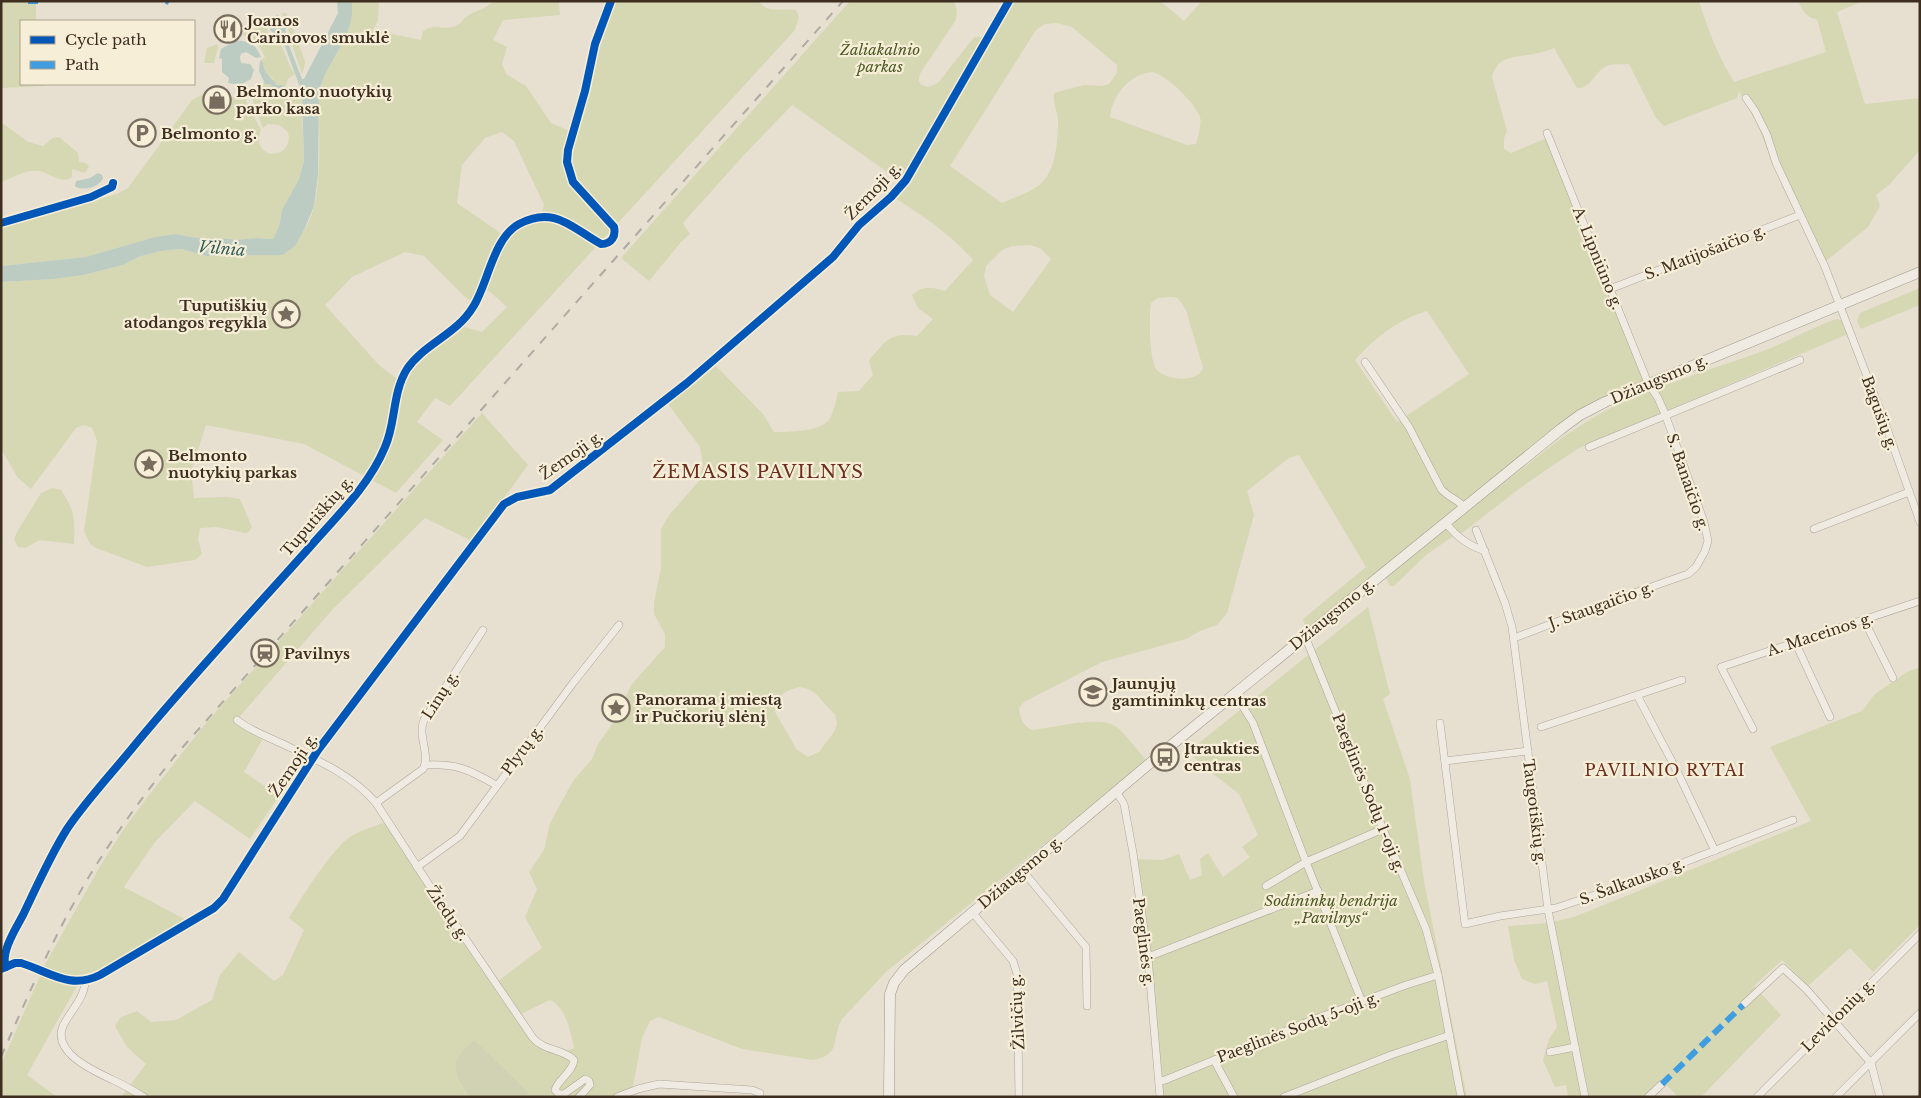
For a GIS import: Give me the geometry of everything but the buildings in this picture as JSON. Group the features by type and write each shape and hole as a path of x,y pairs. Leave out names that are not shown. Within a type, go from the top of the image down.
{"street":[{"name":"Tuputiškių g.","path":"4,968 4,959 13,935 68,828 181,689 360,490 386,447 396,396 404,375 411,364 426,349 455,328 471,311 504,237 518,224 542,216 564,220 601,244 606,244 614,238 614,227 573,182 567,162 568,150 595,44 611,1"},
{"name":"Žemoji g.","path":"85,981 100,975 214,908 223,899 313,759 504,504 517,497 550,490 687,384 833,257 859,225 891,197 914,167 1008,1"},
{"name":"Bagušių g.","path":"1746,98 1755,111 1776,163 1825,266 1920,522"},
{"name":"A. Lipniūno g.","path":"1547,133 1648,384"},
{"path":"1,223 91,197 112,187 113,183"},
{"name":"S. Matijošaičio g.","path":"1610,289 1800,215"},
{"name":"Džiaugsmo g.","path":"889,1097 889,1001 891,988 904,970 1116,791 1561,429 1580,415 1605,402 1920,272"},
{"name":"S. Banaičio g.","path":"1665,414 1800,360"},
{"path":"1365,362 1409,427 1442,489 1464,507"},
{"name":"S. Banaičio g.","path":"1648,384 1658,398 1665,414 1704,522 1708,541 1700,562 1688,574"},
{"path":"1589,446 1665,414"},
{"path":"1814,529 1909,492"},
{"path":"1445,522 1457,537 1473,547 1485,551"},
{"name":"Taugotiškių g.","path":"1476,530 1505,603 1514,638 1548,910 1585,1097"},
{"name":"J. Staugaičio g.","path":"1514,638 1688,574"},
{"name":"A. Maceinos g.","path":"1753,729 1721,667 1920,601"},
{"path":"1864,620 1893,678"},
{"name":"Plytų g.","path":"417,867 460,836 496,785 619,625"},
{"name":"Linų g.","path":"425,765 421,731 424,720 483,630"},
{"name":"Paeglinės Sodų 1-oji g.","path":"1305,636 1383,830 1426,929 1438,975 1450,1035 1459,1096"},
{"path":"1795,642 1830,717"},
{"path":"1541,727 1682,680"},
{"path":"1235,694 1253,723 1362,1002"},
{"path":"1637,696 1677,772 1715,851"},
{"name":"Žiedų g.","path":"237,720 246,728 313,759 358,784 376,803 533,1038 547,1048 570,1056 574,1060 572,1067 557,1084 555,1090 559,1094 564,1094 585,1079 590,1085 580,1097"},
{"path":"1440,723 1445,761 1528,751"},
{"name":"S. Šalkausko g.","path":"1445,761 1465,924 1500,916 1548,910 1628,884 1793,820"},
{"path":"376,803 419,773 425,765 440,764 461,767 473,771 496,785"},
{"name":"Paeglinės g.","path":"1116,791 1124,804 1148,957 1160,1097"},
{"path":"1266,886 1306,862 1383,830"},
{"path":"1022,870 1086,947 1087,1006"},
{"path":"1148,957 1318,891"},
{"name":"Žilvičių g.","path":"972,912 1012,961 1017,974 1019,1097"},
{"name":"Levidonių g.","path":"1757,1097 1920,934"},
{"path":"4,968 21,963 63,980 85,981 84,991 64,1025 61,1034 62,1041 68,1051 93,1070 144,1097"},
{"path":"1743,1005 1783,968 1806,990 1871,1063 1880,1097"},
{"name":"Paeglinės Sodų 5-oji g.","path":"1159,1081 1413,982 1438,975"},
{"path":"1836,1097 1920,1013"},
{"path":"1284,1097 1355,1068 1450,1035"},
{"path":"1550,1052 1575,1048"},
{"path":"1214,1060 1234,1097"},
{"path":"618,1097 638,1089 659,1084 752,1090 760,1092 760,1097"},
{"path":"1648,1097 1662,1084"}],"green space":[{"path":"1,1 36,1 36,20 20,20 20,85 44,85 1,88"},
{"path":"352,1 379,1 378,20 373,30 421,40 423,31 431,27 449,28 456,26 472,13 487,7 493,1 559,1 560,15 503,20 493,40 507,47 502,64 506,74 526,86 551,123 569,131 574,136 599,43 614,1 758,1 767,8 796,10 799,17 795,30 450,406 435,398 417,422 443,440 396,493 304,444 206,425 191,472 194,498 228,497 240,499 252,527 249,532 245,533 216,527 200,528 198,539 202,554 195,560 147,567 96,548 90,544 84,531 97,441 92,428 84,425 76,428 31,489 18,478 1,449 1,282 54,279 83,275 123,265 138,257 161,251 181,249 206,256 282,255 305,229 311,216 318,182 319,92 328,69 350,26","holes":["502,132 514,141 544,205 541,218 512,234 502,234 457,203 462,165 485,138","405,252 424,256 470,300 482,296 486,291 489,291 507,307 482,332 461,326 436,345 414,366 404,384 380,366 325,305 352,277"]},
{"name":"Žaliakalnio parkas","path":"850,1 954,1 957,10 956,20 920,75 919,81 921,85 928,87 938,83 975,37 984,37 924,142 1012,1 1160,1 1184,21 1202,1 1699,1 1714,43 1734,82 1826,52 1817,19 1807,16 1798,1 1863,1 1837,12 1865,104 1920,98 1920,150 1889,185 1876,195 1880,206 1868,227 1826,261 1774,150 1768,151 1757,124 1739,91 1737,98 1664,126 1656,118 1629,64 1607,66 1586,86 1577,88 1554,48 1540,53 1510,58 1499,64 1492,77 1507,131 1504,138 1504,149 1511,153 1547,138 1644,380 1595,402 1306,630 1303,619 1366,567 1299,455 1289,458 1247,491 1254,515 1227,613 1217,625 1200,631 1186,639 1102,662 1024,702 1019,708 1022,721 1032,730 1075,723 1108,723 1123,733 1147,761 887,971 842,1019 832,1050 822,1058 813,1060 742,1049 659,1017 650,1021 642,1038 631,1097 525,1097 528,1093 461,1084 469,1097 121,1097 146,1064 127,1047 115,1026 121,1017 137,1011 151,1022 176,1020 212,1000 220,975 239,952 274,981 283,975 304,930 289,918 309,887 342,843 358,832 385,822 415,865 441,909 494,984 542,948 525,917 537,889 529,872 544,850 550,823 573,781 592,759 598,744 616,719 631,685 665,647 665,634 654,614 654,602 661,568 661,529 669,515 699,481 703,465 700,447 668,404 716,366 763,414 774,432 813,429 820,426 830,418 838,392 859,391 873,375 869,360 884,343 900,335 917,336 933,319 918,308 912,295 924,288 945,291 973,260 934,224 890,195 900,181 792,105 683,223 690,234 681,242 649,281 621,258","holes":["1057,23 1072,27 1117,65 1117,73 1109,84 1102,86 1084,85 1054,93 1058,120 1057,137 1055,156 1049,173 1038,186 1002,203 950,166 1036,30 1045,24","1152,72 1165,78 1192,104 1200,117 1200,130 1196,144 1187,145 1110,117 1119,93 1129,81","1031,245 1041,249 1051,259 1013,312 990,295 984,276 986,266 1002,250 1013,246","1158,298 1178,298 1186,310 1203,368 1194,377 1172,378 1160,373 1156,369 1151,347 1151,303","1427,311 1469,374 1397,422 1355,360 1379,337 1406,319","800,687 808,689 816,694 835,715 837,724 834,732 819,752 808,757 797,750 775,712 775,706 779,698 790,690","550,1000 556,1003 564,1014 574,1048 564,1050 551,1046 540,1040 521,1014"]},
{"path":"281,13 286,13 288,16 302,53 305,62 302,74 289,36 288,22"},
{"path":"268,18 268,34 279,40 295,74 288,79 285,88 273,82 273,79 265,71 262,59 265,57 258,44 242,34 259,27 260,21"},
{"path":"217,44 214,63 204,63 207,48"},
{"path":"264,83 270,84 279,92 301,92 304,160 299,179 282,210 279,226 273,239 196,238 175,234 155,237 86,257 1,266 1,226 117,194 128,188 192,100 214,88 229,97 246,97 246,101 261,130 259,141 261,148 271,154 276,154 286,148 289,137 288,132 279,125 268,124 263,128 254,105 252,95"},
{"path":"1,122 28,142 43,146 53,138 59,137 78,153 79,162 86,163 89,166 85,173 72,169 72,177 64,180 43,172 34,171 1,182"},
{"path":"1920,288 1920,305 1861,329 1857,321 1860,313"},
{"path":"1837,319 1841,320 1848,334 1577,449 1523,486 1462,533 1456,534 1426,555 1394,586 1390,586 1385,576 1560,439 1592,418 1650,391 1763,351"},
{"path":"482,413 528,465 472,541 425,518 332,610 235,722 262,740 244,772 279,796 250,839 195,801 155,842 124,887 188,921 88,977 71,977 43,968 99,868 121,833 149,795 206,723"},
{"path":"52,488 61,490 72,510 74,544 40,540 25,548 18,547 14,539 17,532 41,493"},
{"name":"Sodininkų bendrija „Pavilnys“","path":"1368,607 1390,694 1383,699 1410,779 1424,881 1467,1097 1157,1097 1146,963 1131,859 1163,860 1179,854 1190,880 1202,875 1200,859 1208,853 1223,877 1250,857 1242,847 1258,835 1239,794 1199,763 1189,751"},
{"path":"1920,667 1920,925 1873,972 1850,948 1808,986 1782,960 1754,986 1781,1015 1701,1097 1678,1097 1661,1079 1643,1097 1568,1097 1566,1085 1555,1087 1543,1060 1549,1039 1557,1027 1547,981 1535,984 1522,979 1514,960 1508,926 1548,923 1574,917 1811,821 1770,747 1862,711 1875,694 1907,672"},
{"path":"41,974 60,981 78,984 27,1075 57,1097 1,1097 1,1064"},
{"path":"474,1040 529,1093 525,1097 469,1097 459,1079 456,1064 460,1054"}],"water":[{"name":"Vilnia","path":"337,1 352,1 350,26 328,69 319,92 318,175 314,206 295,246 282,255 206,256 181,249 161,251 138,257 123,265 83,275 54,279 1,282 1,266 86,257 155,237 175,234 196,238 273,239 279,226 282,210 299,179 304,161 302,94 301,92 285,91 280,93 270,84 265,84 259,71 260,61 262,60 265,71 277,85 282,85 285,88 300,87 283,41 270,30 272,17 278,15 285,24 286,38 302,79 304,79 338,13"},
{"path":"235,41 244,41 251,44 257,49 261,57 256,58 246,52 241,54 241,63 250,64 254,70 251,79 240,85 228,83 229,78 222,72 222,59 219,58 221,49"},
{"path":"98,173 103,178 95,186 82,189 75,186 76,181 90,178"}],"railway":[{"path":"1,1057 42,964 77,897 120,830 174,757 843,1"}],"marked path":[{"path":"28,1 38,1"},
{"path":"1662,1084 1743,1005"}],"cycle path":[{"path":"6,967 5,955 10,941 49,860 67,829 220,646 341,513 361,488 385,447 391,428 396,398 407,369 422,353 458,325 473,307 497,250 510,231 519,224 542,217 562,221 601,244 608,243 612,239 614,227 573,182 567,162 568,150 585,91 595,44 611,1"},
{"path":"1,969 15,963 21,963 60,978 79,981 89,979 100,975 214,908 223,899 318,750 504,504 517,497 550,490 687,383 833,257 859,225 891,197 906,180 1009,1"},
{"path":"1,223 91,197 112,187 113,183"}],"place":[{"name":"Joanos Carinovos smuklė","path":"228,29"},
{"name":"Belmonto nuotykių parko kasa","path":"217,100"},
{"name":"Belmonto g.","path":"142,133"},
{"name":"Tuputiškių atodangos regykla","path":"286,314"},
{"name":"Belmonto nuotykių parkas","path":"149,464"},
{"name":"Pavilnys","path":"265,653"},
{"name":"Jaunųjų gamtininkų centras","path":"1093,692"},
{"name":"Panorama į miestą ir Pučkorių slėnį","path":"616,708"},
{"name":"Įtraukties centras","path":"1165,757"}],"district":[{"name":"ŽEMASIS PAVILNYS","path":"758,472"},
{"name":"PAVILNIO RYTAI","path":"1665,770"}]}
